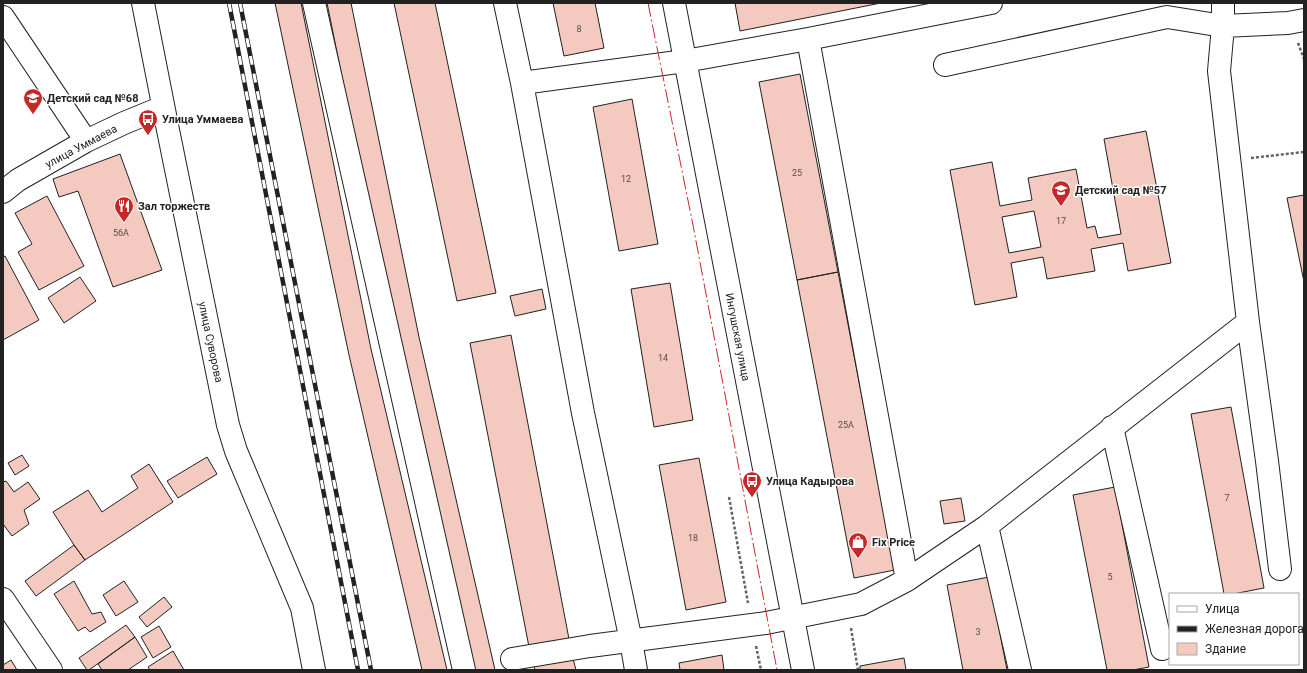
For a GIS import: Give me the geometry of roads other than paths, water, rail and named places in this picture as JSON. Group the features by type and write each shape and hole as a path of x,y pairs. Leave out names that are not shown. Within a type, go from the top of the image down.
{"street":[{"name":"улица Суворова","path":"143,3 228,425 236,451 302,608 314,670"},
{"path":"314,3 464,670"},
{"path":"505,3 522,83 583,413 636,670"},
{"name":"Ингушская улица","path":"674,3 803,670"},
{"path":"522,83 685,61 808,39 991,3"},
{"path":"1223,3 1223,26 1219,71 1248,322 1268,461 1280,569"},
{"path":"3,17 86,141"},
{"path":"944,65 1167,17 1223,26 1288,23 1304,20"},
{"path":"808,39 907,580"},
{"name":"улица Уммаева","path":"3,192 18,180 86,141 163,107"},
{"path":"512,659 590,646 752,625 847,608 861,604 907,580 987,526 1248,322"},
{"path":"1112,427 1162,649"},
{"path":"987,526 1020,670"},
{"path":"3,599 51,670"}],"railway":[{"path":"229,3 358,670"},
{"path":"240,3 371,670"}],"place":[{"name":"Детский сад №68","path":"33,115"},
{"name":"Улица Уммаева","path":"148,136"},
{"name":"Детский сад №57","path":"1061,207"},
{"name":"Зал торжеств","path":"124,223"},
{"name":"Улица Кадырова","path":"752,498"},
{"name":"Fix Price","path":"858,559"}]}
